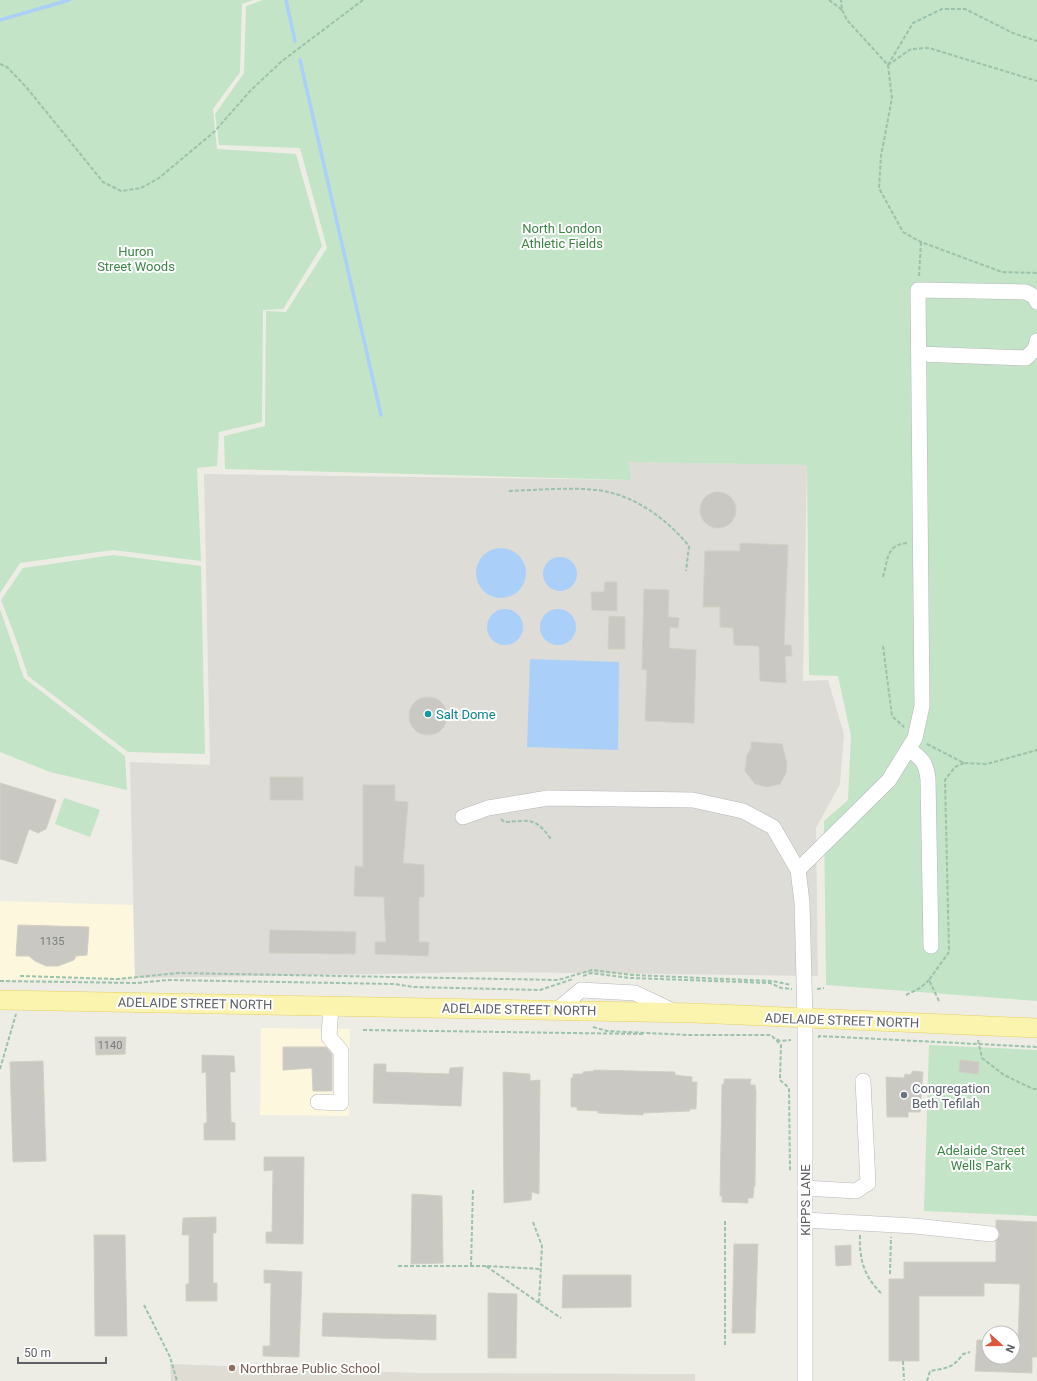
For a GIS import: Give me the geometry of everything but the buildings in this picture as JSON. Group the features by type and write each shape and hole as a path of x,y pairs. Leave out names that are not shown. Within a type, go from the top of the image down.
{"main road":[{"name":"ADELAIDE STREET NORTH","path":"0,1000 676,1012 806,1019 1037,1028"}],"street":[{"path":"463,817 492,807 548,798 693,800 743,811 773,827 798,870 889,780 912,743 922,706 918,290 1026,292 1035,297 1037,302"},
{"path":"918,354 1026,358 1035,349 1037,341"},
{"path":"912,743 926,766 928,779 932,946"},
{"name":"KIPPS LANE","path":"798,870 802,902 806,1019 805,1381"},
{"path":"318,1102 341,1103 341,1051 329,1037 331,1005"},
{"path":"805,1188 856,1191 868,1183 863,1081"},
{"path":"805,1220 891,1225 991,1234"}],"path":[{"path":"0,64 7,67 27,88 103,182 121,191 141,188 159,178 214,132 251,90 282,61 311,41 362,0"},
{"path":"829,0 842,10"},
{"path":"841,0 842,10 847,20 888,65 892,98 881,156 879,188 903,232 921,242 1002,272 1037,273"},
{"path":"888,65 913,23 942,9 965,9 1013,33 1037,41"},
{"path":"888,65 911,49 929,48 1037,81"},
{"path":"918,290 921,242"},
{"path":"509,490 595,490 611,493 647,508 674,529 689,546 686,571"},
{"path":"883,577 891,549 898,543 920,543"},
{"path":"883,646 892,716 912,743 964,763 987,764 1037,750"},
{"path":"906,995 920,988 930,980 949,952 945,780 955,767 964,763"},
{"path":"492,807 504,822 533,821 541,826 551,839"},
{"path":"20,976 118,979 178,973 558,980 592,970 632,975 773,981 804,989"},
{"path":"0,981 137,983 168,980 394,984 414,987 540,990 592,973 631,978 770,983 781,988 804,989"},
{"path":"930,980 939,1001"},
{"path":"0,1069 16,1013 24,1013"},
{"path":"592,1027 607,1031 671,1034"},
{"path":"362,1030 771,1036 780,1041 827,1034 1037,1043"},
{"path":"771,1036 781,1044 780,1080 789,1088 790,1170"},
{"path":"978,1040 982,1058 1004,1075 1033,1089 1037,1089"},
{"path":"471,1266 473,1188"},
{"path":"725,1221 725,1346"},
{"path":"533,1222 542,1246 539,1303"},
{"path":"861,1224 861,1262 866,1274 882,1294"},
{"path":"890,1274 891,1225"},
{"path":"398,1266 486,1266 541,1269"},
{"path":"486,1266 561,1318"},
{"path":"144,1305 170,1357 177,1381"},
{"path":"927,1381 930,1371 949,1368 956,1364 963,1354 970,1352"},
{"path":"903,1361 904,1380"}],"shaded area":[{"path":"627,462 807,465 803,681 828,680 844,734 840,784 816,828 818,976 490,972 135,978 130,762 210,765 204,474 631,480"},
{"path":"0,901 133,905 135,978 0,980"},
{"path":"261,1028 350,1029 349,1116 260,1115"},
{"path":"170,1364 418,1373 695,1374 695,1381 171,1381"}],"green space":[{"name":"Huron Street Woods","path":"0,0 253,0 242,4 240,72 213,109 217,149 296,154 322,246 283,309 263,310 262,422 219,432 217,466 197,468 201,561 113,550 20,563 0,593"},
{"name":"North London Athletic Fields","path":"263,0 1037,0 1037,1001 826,985 824,821 848,800 851,736 838,676 809,675 807,465 628,462 631,480 225,469 224,436 265,426 266,311 286,312 327,248 300,148 219,145 215,114 244,73 246,6"},
{"path":"113,555 201,566 205,754 128,752 28,676 1,600 23,568"},
{"path":"0,609 24,678 125,756 127,790 50,772 0,752"},
{"path":"64,798 100,810 90,837 55,824"},
{"name":"Adelaide Street Wells Park","path":"929,1045 1037,1050 1037,1216 924,1211"}],"water":[{"path":"501,548 510,550 521,559 526,573 524,582 515,593 501,598 492,596 481,587 476,573 478,564 487,553"},
{"path":"557,557 563,557 567,558 574,564 577,574 576,581 570,588 563,591 557,591 553,590 546,584 543,577 543,571 544,567 550,560"},
{"path":"505,609 515,612 520,617 523,627 520,637 515,642 505,645 495,642 490,637 487,627 490,617 495,612"},
{"path":"555,609 561,609 571,614 576,627 571,640 561,645 555,645 545,640 540,630 540,624 545,614"},
{"path":"530,659 619,662 618,750 527,747"}],"waterway":[{"path":"0,20 69,0"},
{"path":"286,0 295,41"},
{"path":"300,60 381,415"}],"place":[{"name":"Salt Dome","path":"428,714"},
{"name":"Congregation Beth Tefilah","path":"904,1095"},
{"name":"Northbrae Public School","path":"232,1368"}]}
